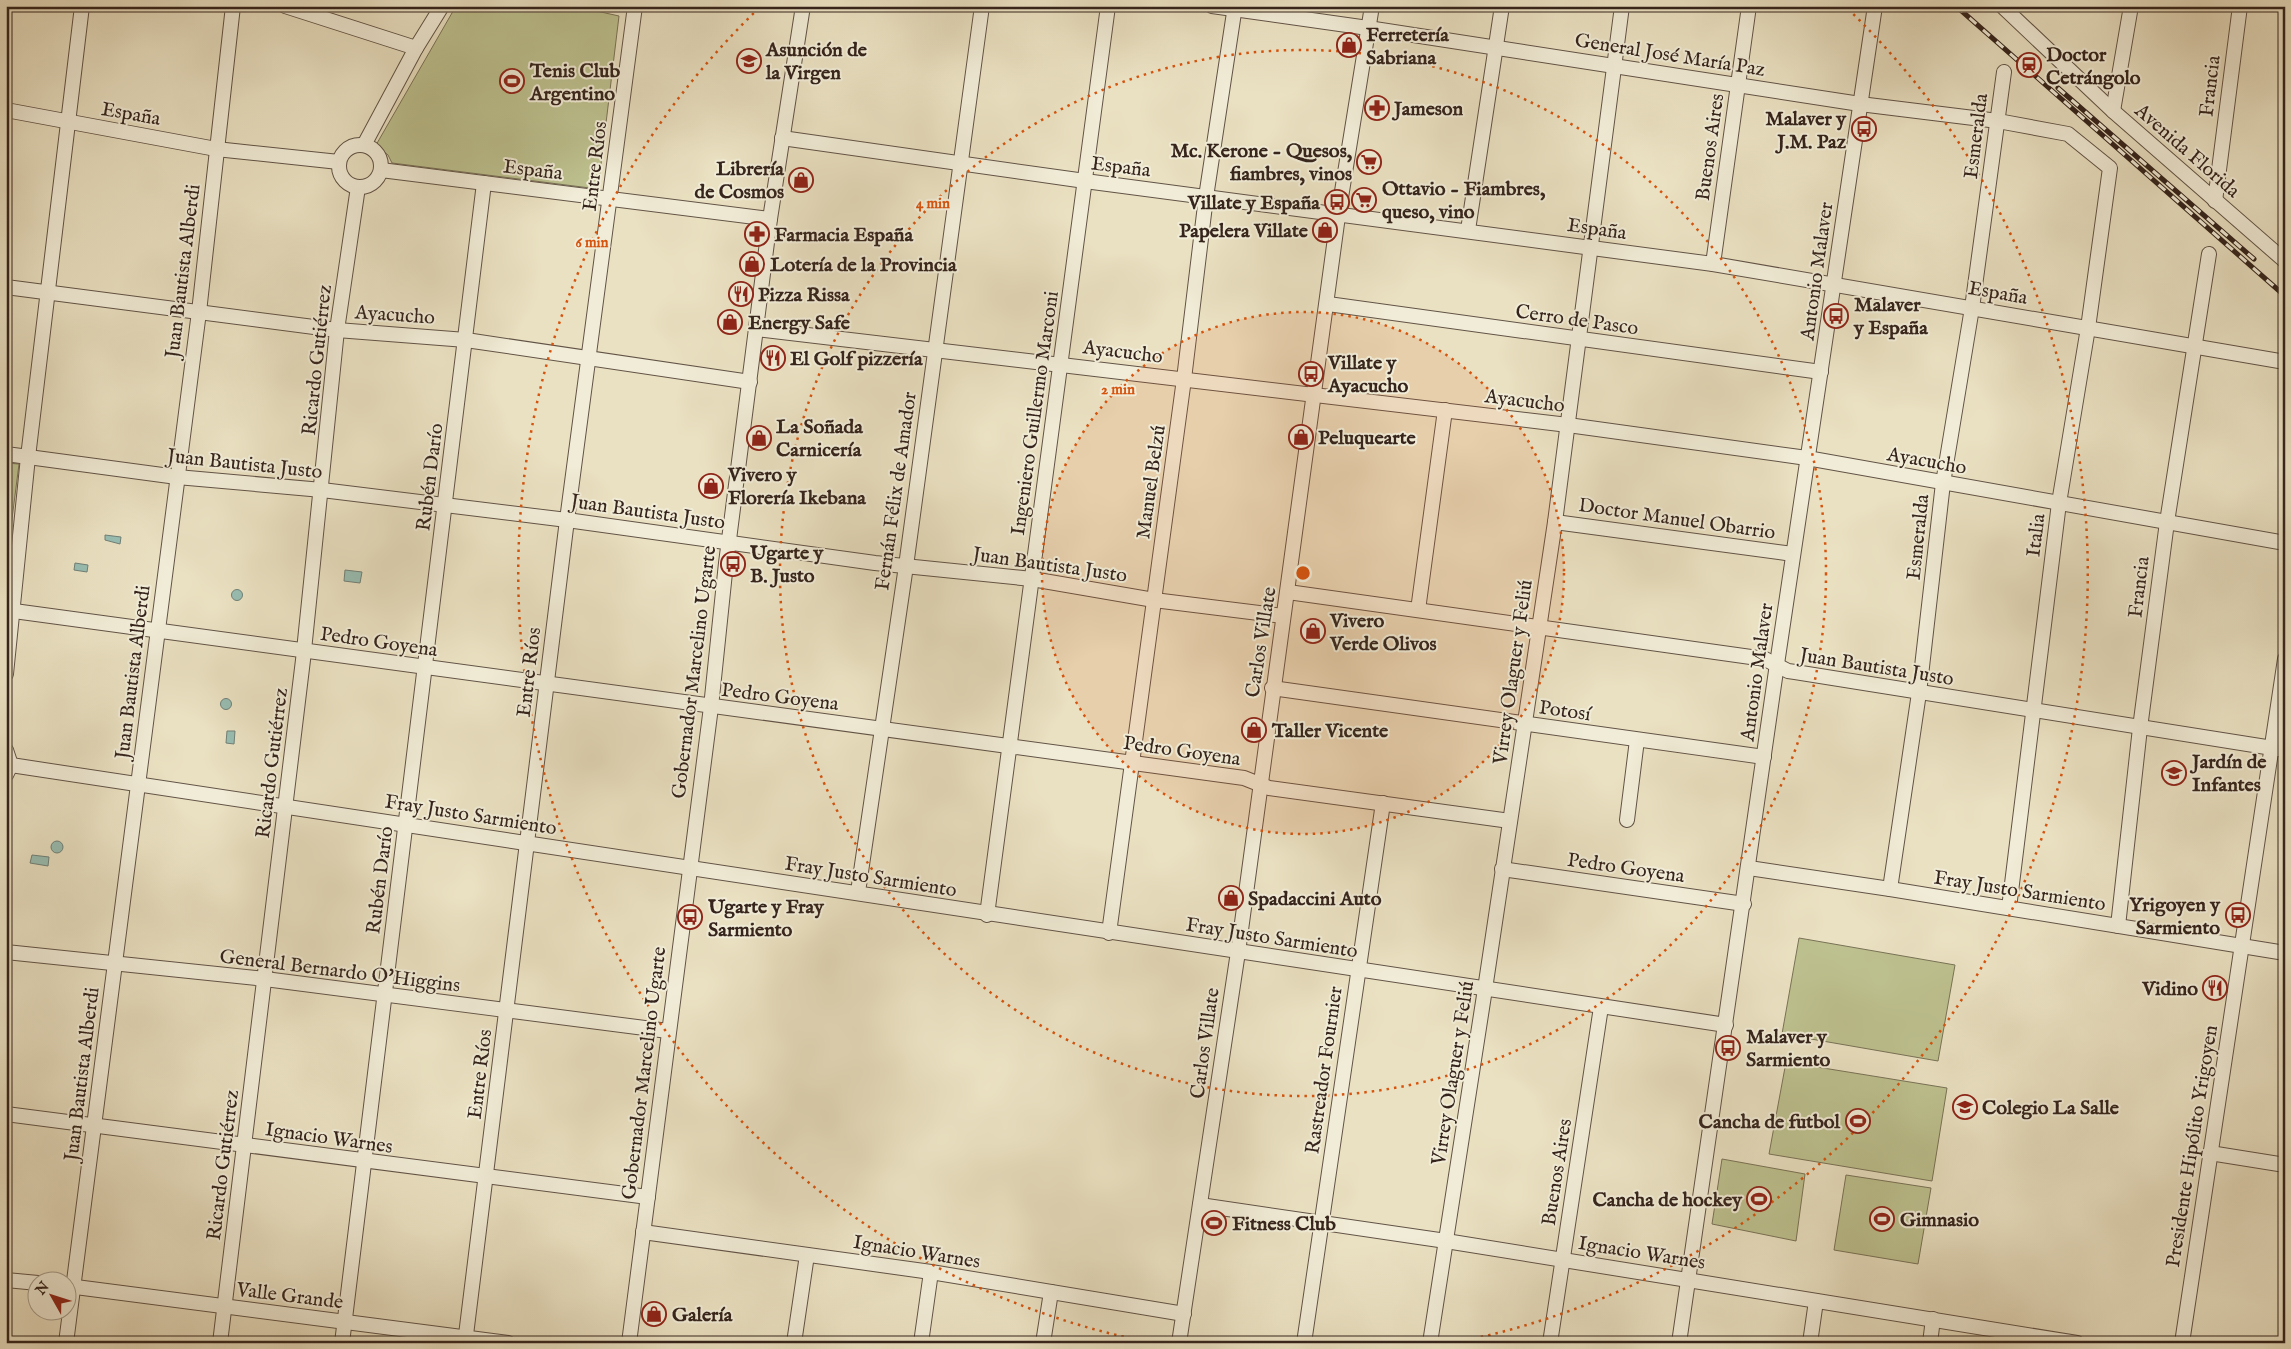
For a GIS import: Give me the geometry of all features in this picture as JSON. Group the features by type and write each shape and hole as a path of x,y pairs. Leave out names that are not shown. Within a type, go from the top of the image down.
{"street":[{"path":"6,674 14,611 28,457 82,6"},
{"name":"Juan Bautista Alberdi","path":"72,1272 94,1126 199,312 233,6"},
{"path":"285,6 416,48"},
{"path":"364,145 416,48 442,6"},
{"name":"Entre Ríos","path":"466,1340 526,843 635,6"},
{"name":"Gobernador Marcelino Ugarte","path":"630,1343 668,1031 711,707 728,543 770,218 803,6"},
{"name":"Fernán Félix de Amador","path":"858,892 906,566 982,6"},
{"name":"Ingeniero Guillermo Marconi","path":"988,915 1108,6"},
{"name":"General José María Paz","path":"1212,6 1368,28 1860,104 1998,121 2068,134 2110,168"},
{"name":"Carlos Villate","path":"1179,1343 1238,952 1272,688 1288,592 1316,393 1338,216 1372,6"},
{"path":"1468,230 1502,6"},
{"name":"Virrey Olaguer y Feliú","path":"1430,1343 1486,990 1502,870 1555,522 1622,6"},
{"name":"Buenos Aires","path":"1713,264 1749,6"},
{"name":"Antonio Malaver","path":"1679,1343 1744,904 1776,664 1822,372 1875,6"},
{"path":"2114,112 2130,6"},
{"name":"Francia","path":"2215,201 2240,6"},
{"name":"Avenida Florida","path":"2005,7 2114,112 2285,260"},
{"name":"Manuel Belzú","path":"1109,933 1184,379 1206,197 1235,8"},
{"name":"Esmeralda","path":"1890,889 1919,693 1943,483 1972,308 2004,72"},
{"name":"España","path":"6,110 216,149 339,162"},
{"name":"España","path":"782,138 1338,216 1468,230 1713,264 2285,362"},
{"path":"364,145 370,147 379,157 381,170 375,181 364,187 351,186 341,176 339,162 341,156 351,147 364,145"},
{"name":"Italia","path":"2009,908 2059,503 2088,328 2110,168"},
{"name":"España","path":"381,170 770,218"},
{"name":"Rubén Darío","path":"342,1343 484,183"},
{"name":"Ricardo Gutiérrez","path":"220,1343 286,806 322,490 337,330 358,187"},
{"name":"Francia","path":"2118,926 2140,728 2167,522 2196,347 2209,254"},
{"name":"Ayacucho","path":"6,288 48,291 337,330 466,340 750,382"},
{"name":"Cerro de Pasco","path":"1328,304 1822,372"},
{"name":"Ayacucho","path":"757,329 1316,393 1807,458 2285,543"},
{"path":"1418,610 1445,410"},
{"name":"Juan Bautista Justo","path":"6,454 177,476 322,490 567,520 906,566 1032,579 1154,600 1283,616"},
{"name":"Doctor Manuel Obarrio","path":"1555,522 1793,554"},
{"name":"Juan Bautista Justo","path":"1288,592 1766,659 1788,671 2032,712 2278,749"},
{"name":"Pedro Goyena","path":"14,611 1244,778 1268,788 1510,821"},
{"name":"Presidente Hipólito Yrigoyen","path":"2182,1343 2242,946 2278,749 2285,659"},
{"name":"Potosí","path":"1272,688 1525,725 1764,757"},
{"path":"1627,820 1637,740"},
{"path":"6,750 9,770"},
{"name":"Fray Justo Sarmiento","path":"9,770 138,784 689,869 858,892 988,915 1726,1025"},
{"name":"Rastreador Fournier","path":"1304,1343 1383,803"},
{"name":"Fray Justo Sarmiento","path":"1748,868 2009,908 2285,954"},
{"name":"Pedro Goyena","path":"1502,870 1744,904"},
{"name":"General Bernardo O'Higgins","path":"6,952 265,979 507,1012 668,1031"},
{"name":"Buenos Aires","path":"1550,1343 1601,1007"},
{"name":"Ignacio Warnes","path":"6,1114 486,1178 648,1197"},
{"path":"2210,1153 2285,1165"},
{"name":"Ignacio Warnes","path":"1200,1205 1321,1224 1446,1240 1688,1279 1816,1302 2077,1343"},
{"name":"Ignacio Warnes","path":"643,1232 932,1272 1184,1314"},
{"path":"794,1343 807,1254"},
{"path":"921,1343 932,1272"},
{"path":"6,1280 28,1282"},
{"name":"Valle Grande","path":"78,1287 345,1321 466,1340 508,1343"},
{"path":"1043,1343 1051,1292"},
{"path":"1810,1343 1816,1302"},
{"path":"1930,1343 1933,1319"},
{"name":"Juan Bautista Alberdi","path":"66,1343 67,1322"}],"green space":[{"name":"Tenis Club Argentino","path":"456,6 574,6 619,16 598,189 392,163 388,155 376,145"},
{"path":"6,463 19,464 6,566"},
{"path":"1799,938 1955,965 1938,1061 1782,1034"},
{"name":"Cancha de futbol","path":"1786,1062 1947,1088 1932,1181 1769,1154"},
{"name":"Cancha de hockey","path":"1722,1159 1805,1174 1796,1241 1712,1224"},
{"name":"Gimnasio","path":"1846,1175 1931,1188 1918,1264 1834,1250"}],"water":[{"path":"105,535 121,537 120,544 105,540"},
{"path":"75,563 88,565 87,572 74,570"},
{"path":"345,570 362,572 360,583 344,581"},
{"path":"237,589 243,595 237,601 231,595"},
{"path":"226,698 232,704 226,710 220,704"},
{"path":"227,731 235,731 234,744 226,743"},
{"path":"55,841 59,841 63,847 59,853 55,853 51,849 51,845"},
{"path":"32,855 49,857 48,866 30,863"}],"railway":[{"path":"1956,6 2285,296"},
{"path":"2058,88 2254,259"}],"place":[{"name":"Ferretería Sabriana","path":"1349,45"},
{"name":"Asunción de la Virgen","path":"749,61"},
{"name":"Doctor Cetrángolo","path":"2029,65"},
{"name":"Tenis Club Argentino","path":"512,81"},
{"name":"Jameson","path":"1377,108"},
{"name":"Malaver y J.M. Paz","path":"1864,129"},
{"name":"Mc. Kerone - Quesos, fiambres, vinos","path":"1369,162"},
{"name":"Librería de Cosmos","path":"801,180"},
{"name":"Ottavio - Fiambres, queso, vino","path":"1364,200"},
{"name":"Villate y España","path":"1337,202"},
{"name":"Papelera Villate","path":"1325,230"},
{"name":"Farmacia España","path":"757,234"},
{"name":"Lotería de la Provincia","path":"752,264"},
{"name":"Pizza Rissa","path":"741,294"},
{"name":"Malaver y España","path":"1836,316"},
{"name":"Energy Safe","path":"730,322"},
{"name":"El Golf pizzería","path":"773,358"},
{"name":"Villate y Ayacucho","path":"1311,374"},
{"name":"Peluquearte","path":"1301,437"},
{"name":"La Soñada Carnicería","path":"759,438"},
{"name":"Vivero y Florería Ikebana","path":"711,486"},
{"name":"Ugarte y B. Justo","path":"733,564"},
{"name":"Vivero Verde Olivos","path":"1313,631"},
{"name":"Taller Vicente","path":"1254,730"},
{"name":"Jardín de Infantes","path":"2174,773"},
{"name":"Spadaccini Auto","path":"1231,898"},
{"name":"Yrigoyen y Sarmiento","path":"2238,915"},
{"name":"Ugarte y Fray Sarmiento","path":"690,917"},
{"name":"Vidino","path":"2215,988"},
{"name":"Malaver y Sarmiento","path":"1728,1048"},
{"name":"Colegio La Salle","path":"1965,1107"},
{"name":"Cancha de futbol","path":"1858,1121"},
{"name":"Cancha de hockey","path":"1759,1199"},
{"name":"Gimnasio","path":"1882,1219"},
{"name":"Fitness Club","path":"1214,1223"},
{"name":"Galería","path":"654,1314"}]}
